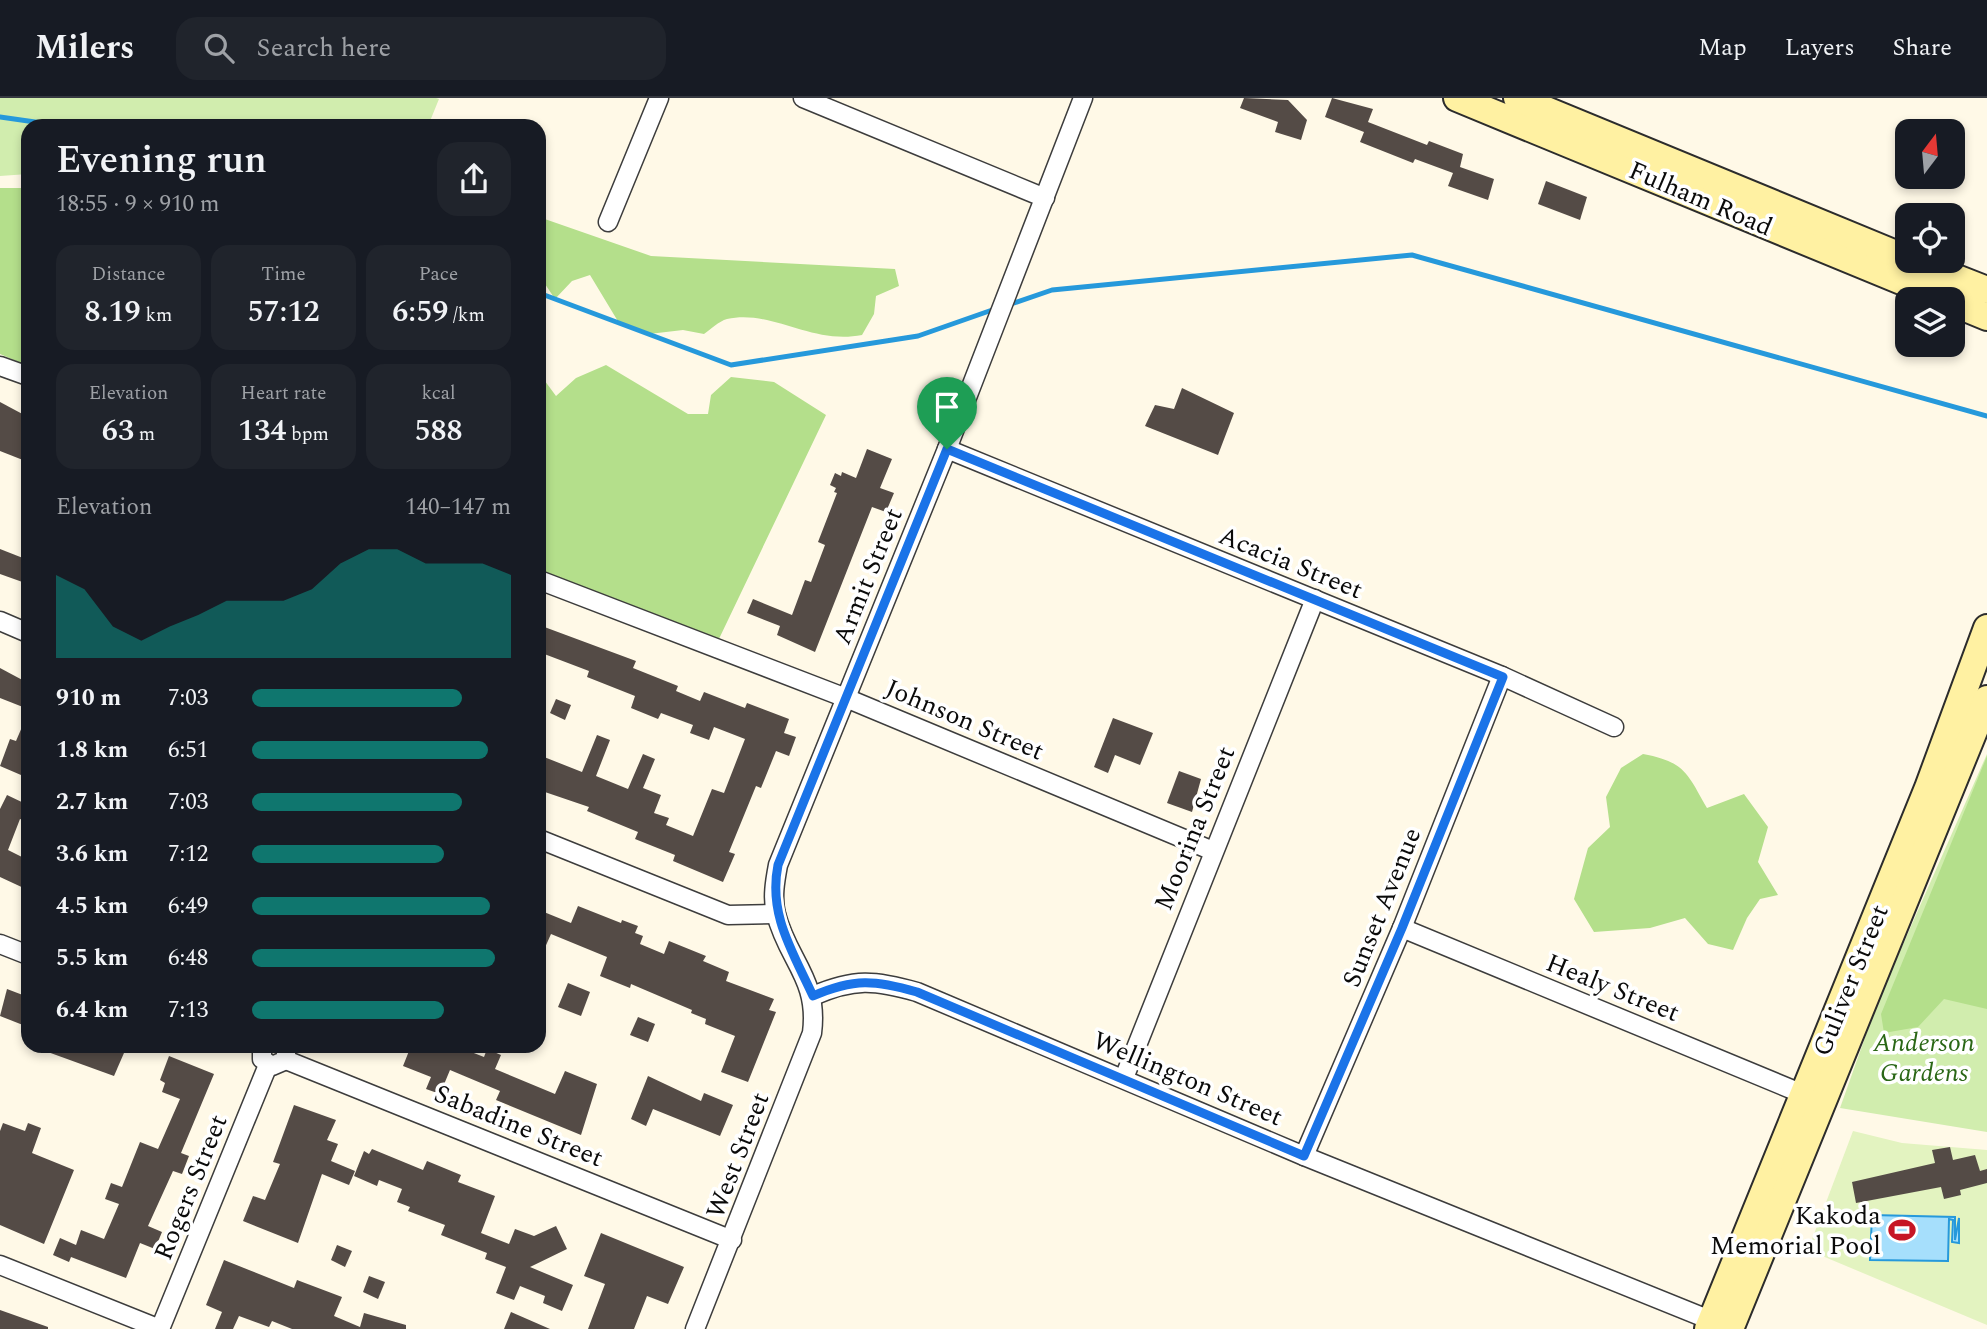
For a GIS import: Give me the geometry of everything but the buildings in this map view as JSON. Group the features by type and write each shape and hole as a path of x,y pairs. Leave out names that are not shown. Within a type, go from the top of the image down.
{"main road":[{"name":"Fulham Road","path":"1457,98 1916,287"},
{"name":"Fulham Road","path":"1517,98 1895,254"},
{"path":"1944,273 1987,290"},
{"path":"1965,308 1987,317"},
{"name":"Guliver Street","path":"1723,1327 1803,1094 1928,788 1987,628"},
{"name":"Guliver Street","path":"1723,1327 1987,699"}],"street":[{"path":"608,222 659,98"},
{"path":"803,98 1045,198"},
{"name":"Armit Street","path":"813,996 776,914 774,884 781,856 947,449 1083,98"},
{"path":"0,366 21,374"},
{"name":"Acacia Street","path":"947,449 1503,677 1614,727"},
{"name":"Johnson Street","path":"546,583 846,698 1213,851"},
{"name":"Moorina Street","path":"1124,1078 1315,599"},
{"path":"0,621 21,630"},
{"name":"Sunset Avenue","path":"1304,1156 1402,928 1503,677"},
{"path":"546,842 728,915 776,914"},
{"name":"Healy Street","path":"1402,928 1803,1094"},
{"path":"0,944 21,952"},
{"name":"Wellington Street","path":"813,996 835,986 863,981 917,992 1304,1156 1723,1327"},
{"name":"West Street","path":"695,1329 812,1033 813,996"},
{"name":"Rogers Street","path":"160,1329 270,1053"},
{"name":"Sabadine Street","path":"272,1053 732,1240"},
{"path":"0,1265 160,1329"}],"green space":[{"path":"0,98 439,99 431,119 21,119 21,174 0,176"},
{"path":"0,188 21,188 21,363 0,354"},
{"path":"546,219 651,256 895,269 899,286 876,296 874,314 862,335 843,337 744,317 724,320 704,334 683,330 649,334 619,323 590,275 572,281 555,299 546,286"},
{"path":"606,365 688,414 708,414 711,395 731,377 774,382 826,415 717,643 546,575 546,382 556,396 576,378"},
{"path":"1643,754 1676,765 1689,778 1707,808 1744,794 1768,827 1758,862 1778,895 1760,899 1747,918 1733,950 1708,944 1685,918 1650,928 1594,932 1574,899 1588,848 1610,827 1606,797 1621,768"},
{"name":"Anderson Gardens","path":"1987,754 1987,1132 1840,1108 1878,1001"},
{"path":"1987,756 1987,1009 1944,999 1918,1027 1884,1033 1881,1014"},
{"name":"Kakoda Memorial Pool","path":"1853,1131 1902,1143 1987,1150 1987,1325 1808,1250"}],"water":[{"path":"1872,1215 1955,1217 1955,1240 1959,1218 1959,1243 1952,1242 1953,1220 1949,1219 1948,1261 1870,1260"}],"waterway":[{"path":"0,117 21,120"},
{"path":"1008,305 1052,290 1412,255 1987,416"},
{"path":"546,296 731,365 918,336 995,309"}],"place":[{"name":"Kakoda Memorial Pool","path":"1902,1230"}],"route":[{"path":"947,449 1503,677 1402,928 1304,1156 917,992 863,981 835,986 813,996 776,914 774,884 778,865 947,449"}]}
